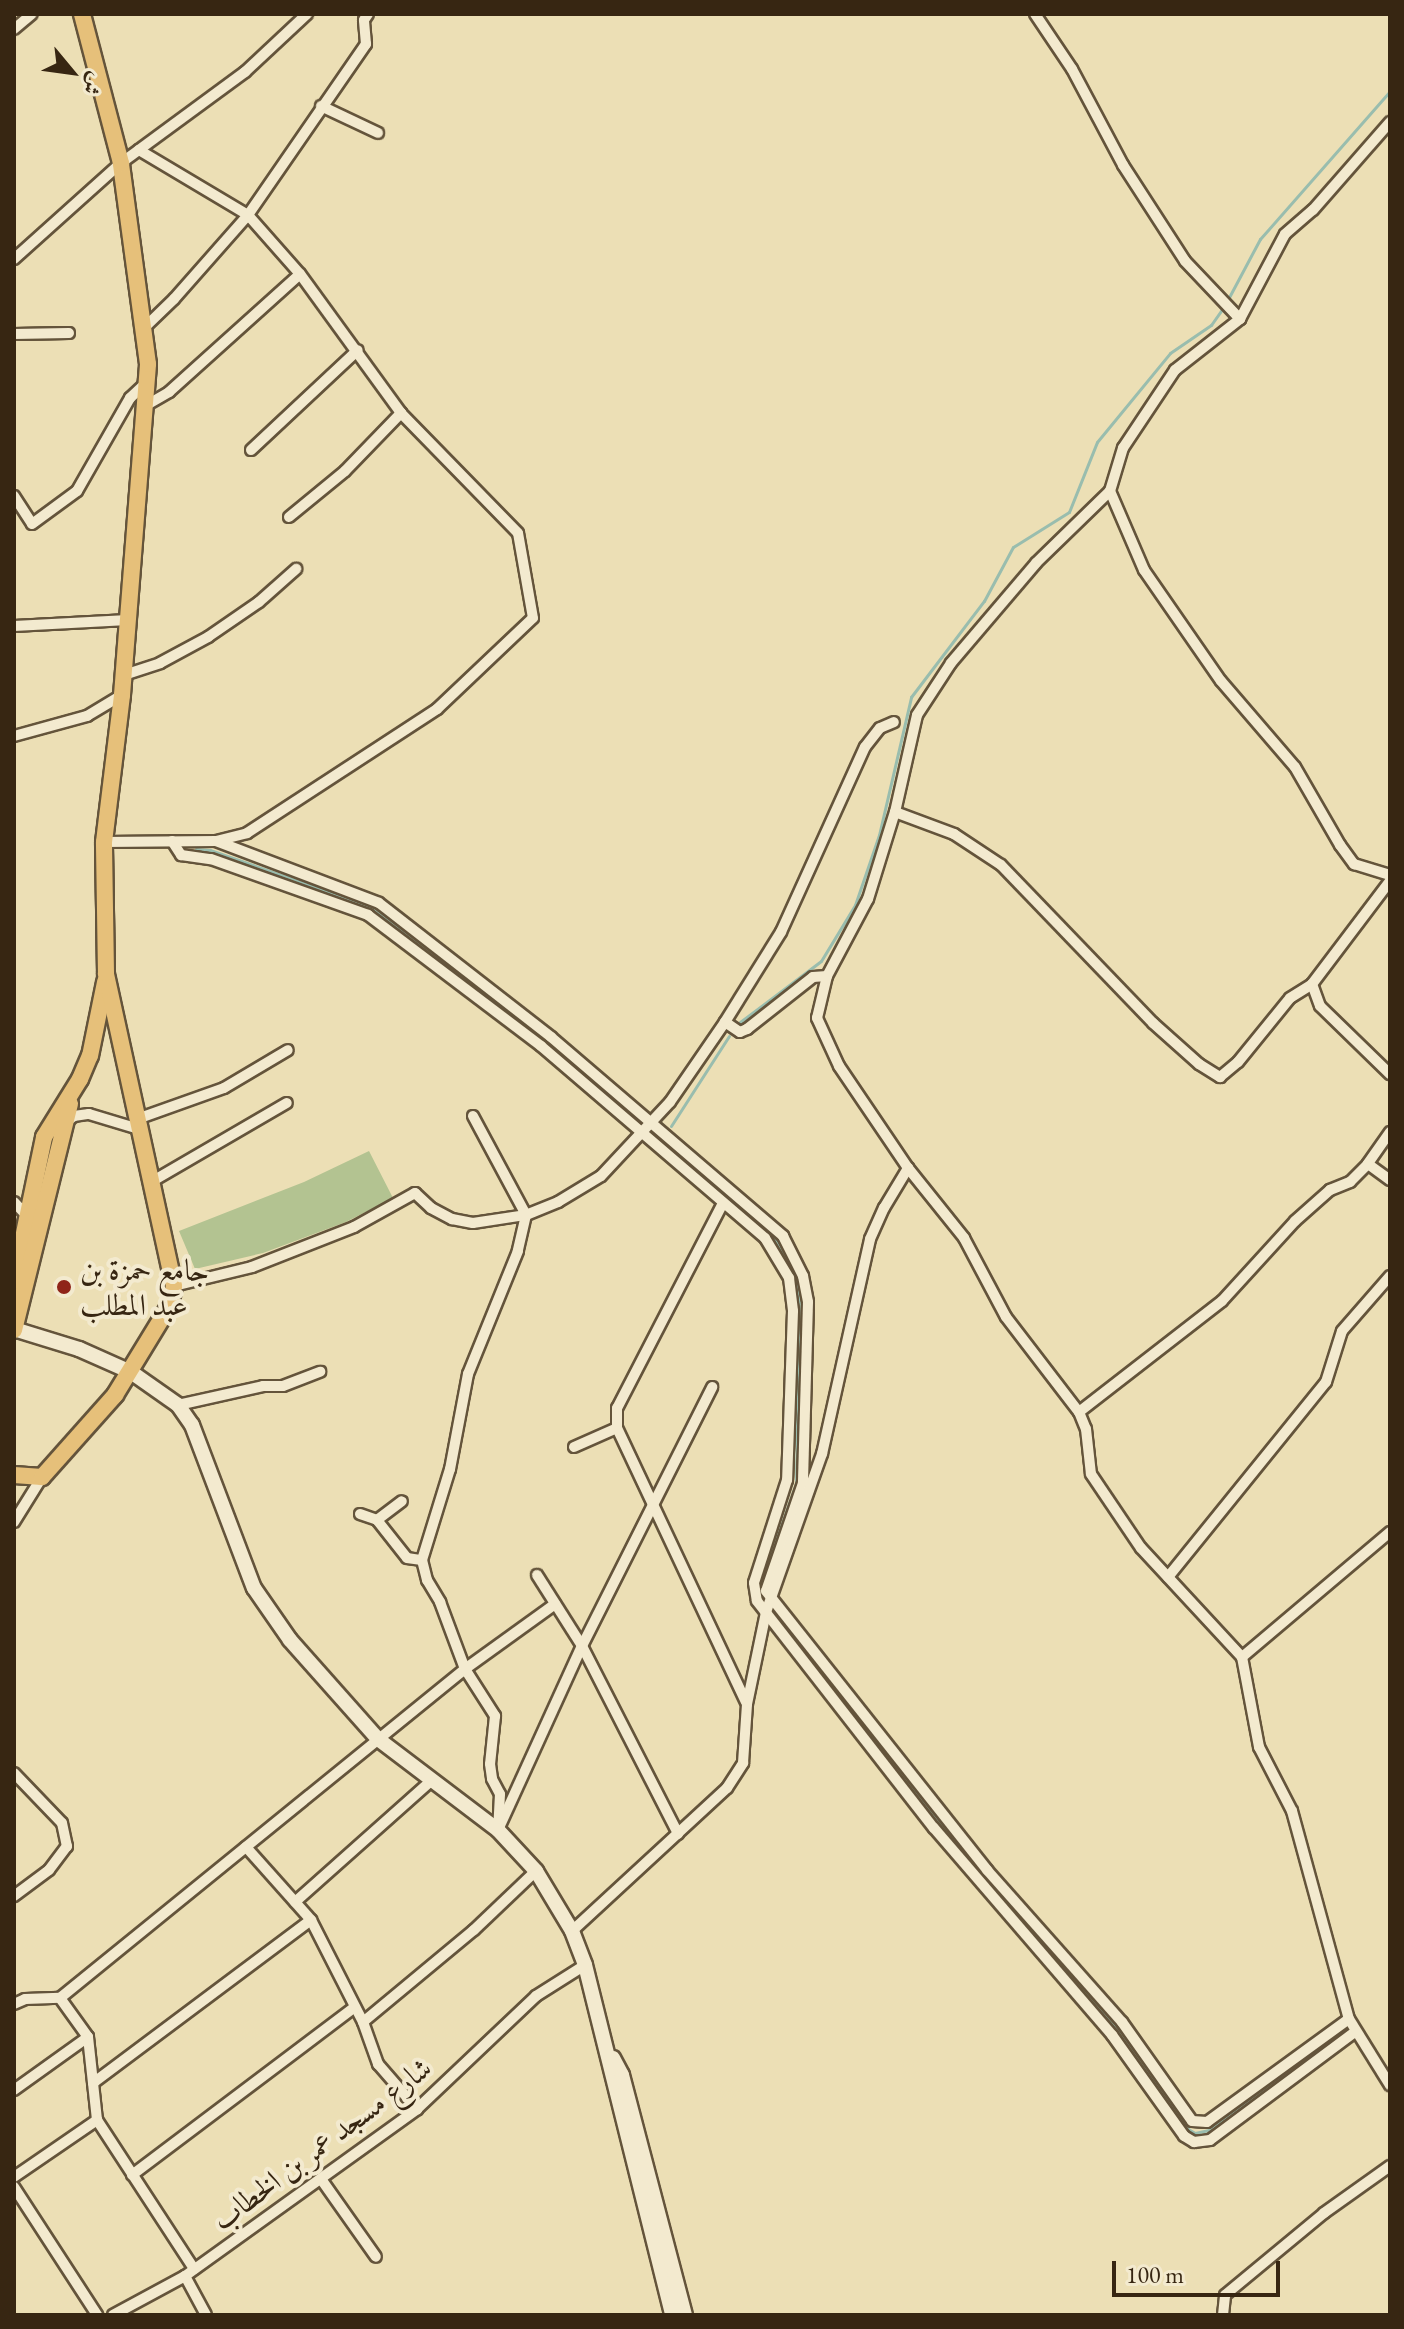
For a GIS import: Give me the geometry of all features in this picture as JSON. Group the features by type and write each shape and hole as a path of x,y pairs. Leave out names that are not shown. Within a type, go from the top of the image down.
{"main road":[{"path":"82,14 121,163 143,329 145,406 124,675 104,842 106,973 97,1028 65,1123 14,1329 79,1349 131,1372 178,1405 192,1425 254,1588 298,1651 378,1739 498,1830 536,1871 572,1931 585,1965 609,2050 612,2082 672,2315"},
{"path":"14,1475 42,1477 131,1372 170,1305 174,1286 106,973"},
{"path":"14,1281 44,1137 75,1087"},
{"path":"609,2050 622,2075 685,2315"}],"street":[{"path":"14,29 32,14"},
{"path":"14,259 121,163 245,72 307,14"},
{"path":"143,329 184,289 248,215 366,44 364,20 368,14"},
{"path":"1035,14 1072,69 1123,165 1185,261 1240,319"},
{"path":"321,106 378,133"},
{"path":"1390,122 1313,210 1285,234 1240,319 1175,370 1123,448 1110,491 1036,563 951,663 917,715 895,812 861,917 827,976 817,1018 839,1066 908,1168 964,1238 1006,1317 1079,1412 1086,1429 1091,1474 1141,1548 1242,1657 1259,1747 1292,1811 1349,2019 1390,2085"},
{"path":"104,842 216,841 247,833 437,709 533,618 518,533 401,413 300,274 248,215 139,150"},
{"path":"145,406 169,392 300,274"},
{"path":"14,334 69,333"},
{"path":"251,450 358,350"},
{"path":"14,496 32,524 77,491 130,398 146,383"},
{"path":"289,517 345,471 401,413"},
{"path":"895,812 954,834 1001,865 1153,1023 1199,1064 1220,1077 1238,1062 1290,998 1312,984 1390,878 1354,864 1295,767 1221,681 1144,570 1110,491"},
{"path":"124,675 160,663 208,637 259,602 296,569"},
{"path":"14,626 128,620"},
{"path":"14,736 87,716 122,695"},
{"path":"174,1286 252,1267 354,1227 415,1193 431,1208 452,1219 473,1223 526,1215 558,1202 601,1176 670,1102 725,1022 781,932 865,747 880,728 894,722"},
{"path":"172,841 181,855 211,859 368,915 541,1046 765,1238 783,1264 792,1293 787,1480 753,1592 976,1879 1112,2035 1184,2136 1194,2142 1210,2140 1355,2032"},
{"path":"216,841 379,903 551,1037 650,1124 771,1223 791,1248 806,1288 803,1483 766,1584 771,1597 987,1870 1122,2022 1192,2121 1207,2122 1349,2019"},
{"path":"725,1022 740,1032 747,1029 813,977 827,976"},
{"path":"1312,984 1320,1006 1390,1074"},
{"path":"65,1123 74,1116 89,1114 138,1124 224,1088 288,1050"},
{"path":"151,1182 287,1103"},
{"path":"473,1116 526,1215 518,1251 468,1374 450,1469 422,1560 427,1580 440,1602 465,1669 495,1716 490,1764 492,1779 500,1794 498,1830"},
{"path":"1079,1412 1222,1301 1295,1221 1330,1190 1350,1182 1368,1164 1390,1132"},
{"path":"1368,1164 1390,1180"},
{"path":"572,1931 727,1788 743,1763 747,1704 766,1612 822,1454 870,1239 908,1168"},
{"path":"14,1202 27,1216"},
{"path":"723,1203 617,1408 617,1428 652,1508 747,1704"},
{"path":"1168,1577 1326,1382 1342,1331 1390,1276"},
{"path":"178,1405 263,1386 283,1386 320,1372"},
{"path":"498,1830 582,1646 712,1387"},
{"path":"574,1447 617,1428"},
{"path":"14,1522 42,1477"},
{"path":"377,1520 402,1501"},
{"path":"360,1514 377,1520 407,1558 422,1560"},
{"path":"1242,1657 1390,1532"},
{"path":"537,1575 582,1646 678,1834"},
{"path":"14,2004 25,1999 60,1998 465,1669 555,1604"},
{"path":"14,1773 62,1823 67,1846 49,1870 14,1896"},
{"path":"295,1902 431,1781"},
{"path":"246,1847 311,1920 363,2022 378,2064 417,2109"},
{"path":"976,1879 987,1870"},
{"path":"363,2022 474,1930 536,1871"},
{"path":"93,2083 311,1920"},
{"name":"شارع مسجد عمر بن الخطاب","path":"113,2315 190,2272 417,2109 536,1996 585,1965"},
{"path":"60,1998 88,2037 97,2120 190,2272 206,2315"},
{"path":"132,2175 355,2007"},
{"path":"14,2090 88,2037"},
{"path":"14,2177 97,2120"},
{"path":"1223,2315 1225,2295 1324,2213 1390,2166"},
{"path":"321,2179 376,2257"},
{"path":"14,2187 97,2315"}],"green space":[{"path":"369,1151 393,1198 346,1222 263,1253 195,1269 179,1231 304,1182"}],"waterway":[{"path":"1227,301 1260,239 1390,91"},
{"path":"740,1022 821,961 855,905 879,835 911,697 984,601 1013,547 1069,512 1097,442 1170,353 1211,325 1223,308"},
{"path":"196,849 210,850 367,905 548,1044 587,1079"},
{"path":"671,1126 729,1036"},
{"path":"683,1161 771,1233 790,1263 799,1293 796,1483 760,1586 761,1593"},
{"path":"777,1613 974,1866"},
{"path":"990,1884 1120,2033 1188,2129 1195,2133 1209,2130 1340,2034"}],"place":[{"name":"جامع حمزة بن عبد المطلب","path":"64,1287"}]}
